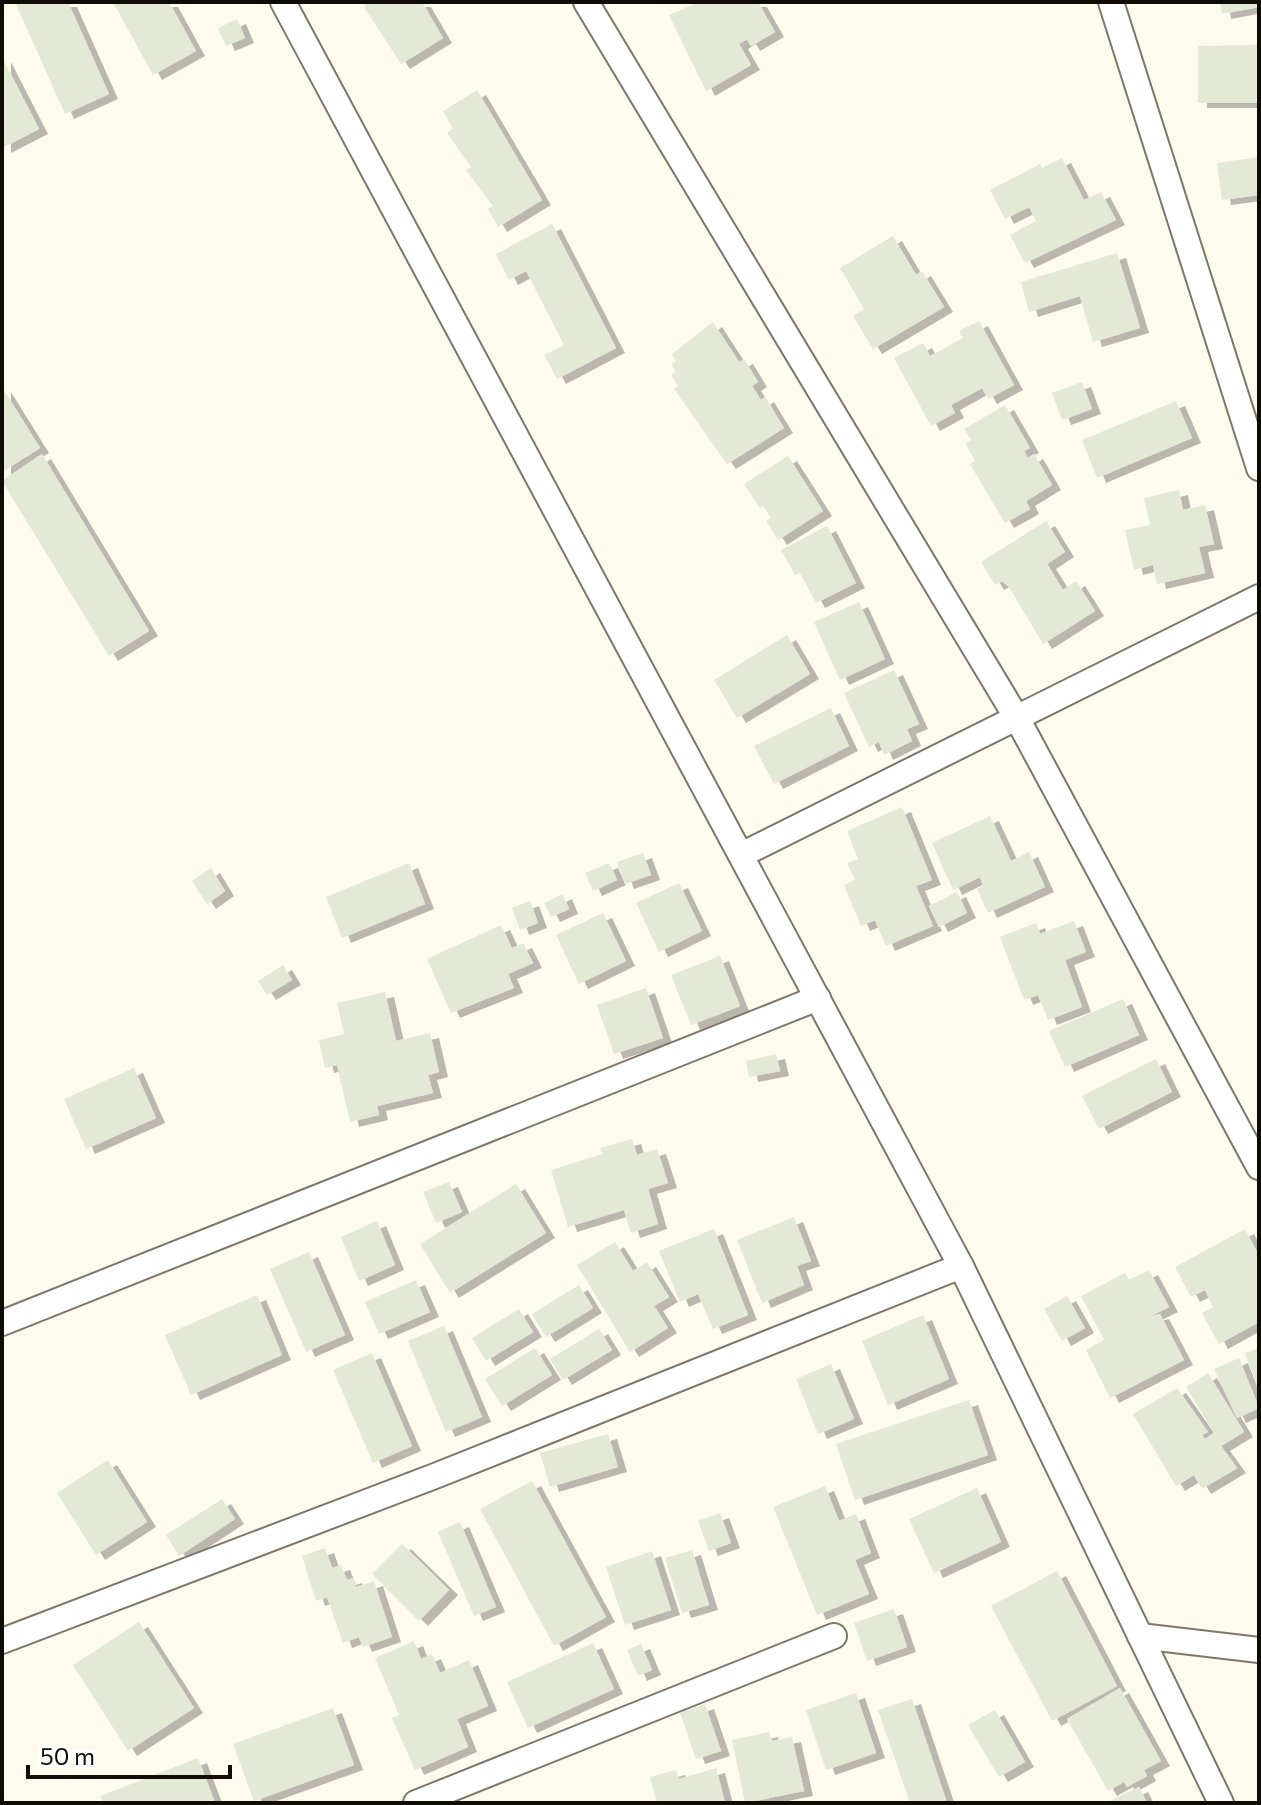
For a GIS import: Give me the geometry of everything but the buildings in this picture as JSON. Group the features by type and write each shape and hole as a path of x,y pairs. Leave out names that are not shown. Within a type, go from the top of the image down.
{"street":[{"path":"283,2 961,1266 1221,1803"},
{"path":"586,2 754,276 892,515 1018,720 1259,1167"},
{"path":"1111,2 1259,468"},
{"path":"741,855 1018,720 1259,597"},
{"path":"2,1323 818,998"},
{"path":"2,1641 435,1476 961,1266"},
{"path":"416,1803 834,1636"},
{"path":"1140,1636 1259,1650"}]}
